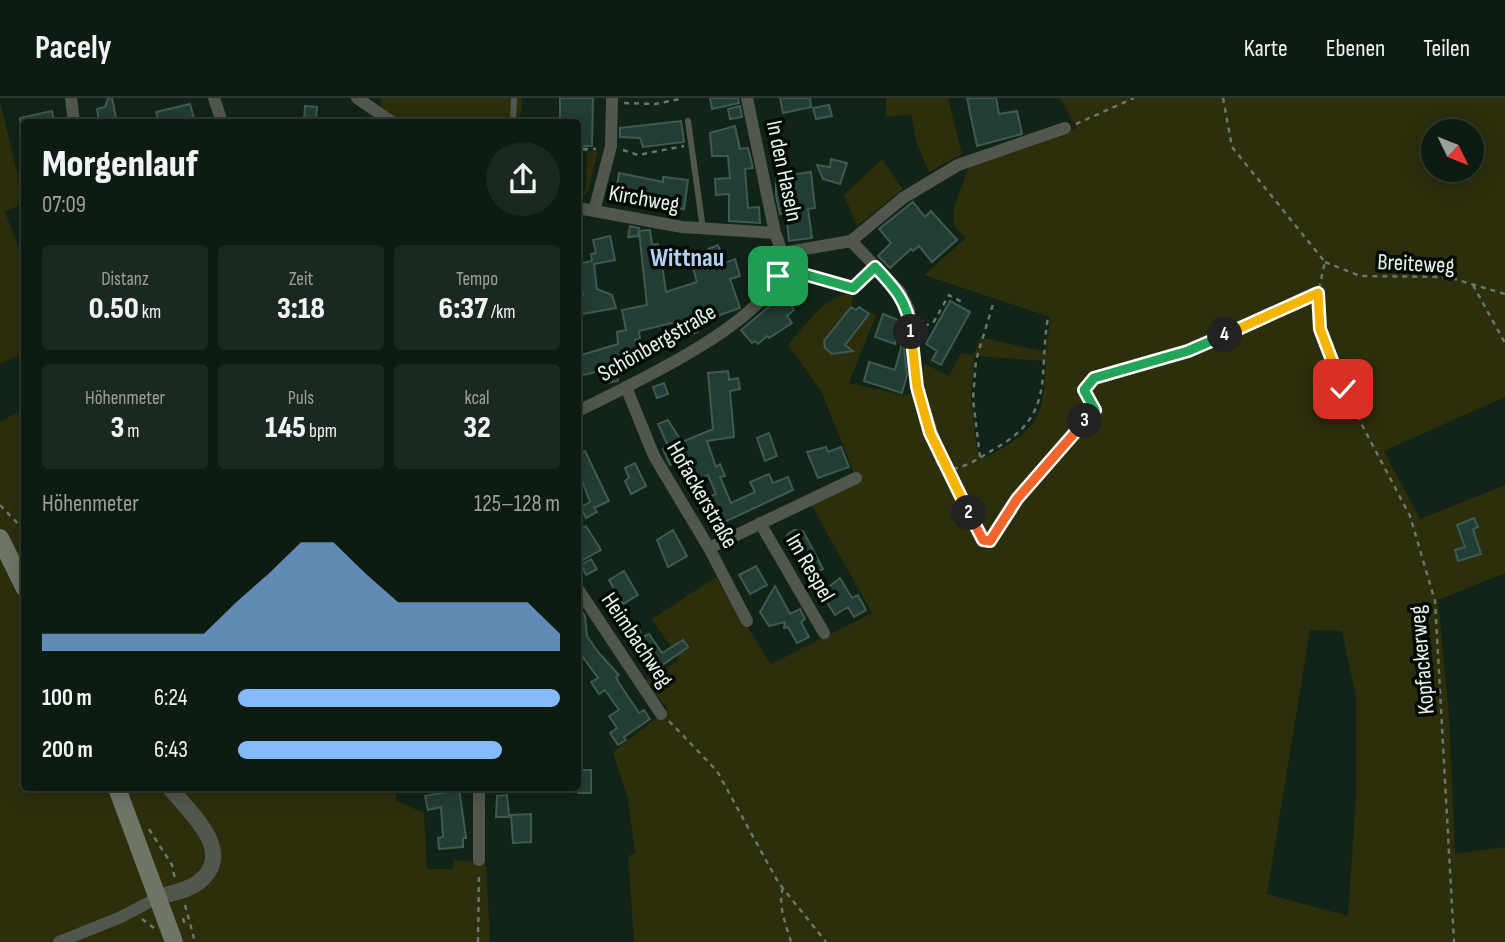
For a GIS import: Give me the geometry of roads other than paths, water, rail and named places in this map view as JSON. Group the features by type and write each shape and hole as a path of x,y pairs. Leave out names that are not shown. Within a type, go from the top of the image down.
{"main road":[{"path":"0,538 21,581"},
{"path":"118,791 174,942"}],"street":[{"path":"71,98 74,119"},
{"path":"214,98 221,119"},
{"path":"357,98 388,119"},
{"name":"In den Haseln","path":"747,98 775,233 782,253"},
{"path":"594,211 611,146 612,100"},
{"path":"782,253 851,241 903,198 958,165 1065,128"},
{"name":"Kirchweg","path":"581,209 703,229 775,233"},
{"path":"851,241 900,292 909,310 917,387 942,462"},
{"name":"Schönbergstraße","path":"581,410 626,387 729,327 754,307 775,283 782,268 782,253"},
{"name":"Hofackerstraße","path":"626,387 654,456 709,548 747,621"},
{"name":"Im Respel","path":"709,548 856,478"},
{"name":"Im Respel","path":"760,523 824,633"},
{"name":"Heimbachweg","path":"581,593 662,714"},
{"path":"59,942 136,910 159,897 200,882 213,860 211,841 202,824 173,791"},
{"path":"479,791 479,860"}],"lane":[{"path":"513,119 514,98"},
{"name":"Kirchweg","path":"688,121 703,229"}],"district":[{"name":"Wittnau","path":"687,258"}]}
